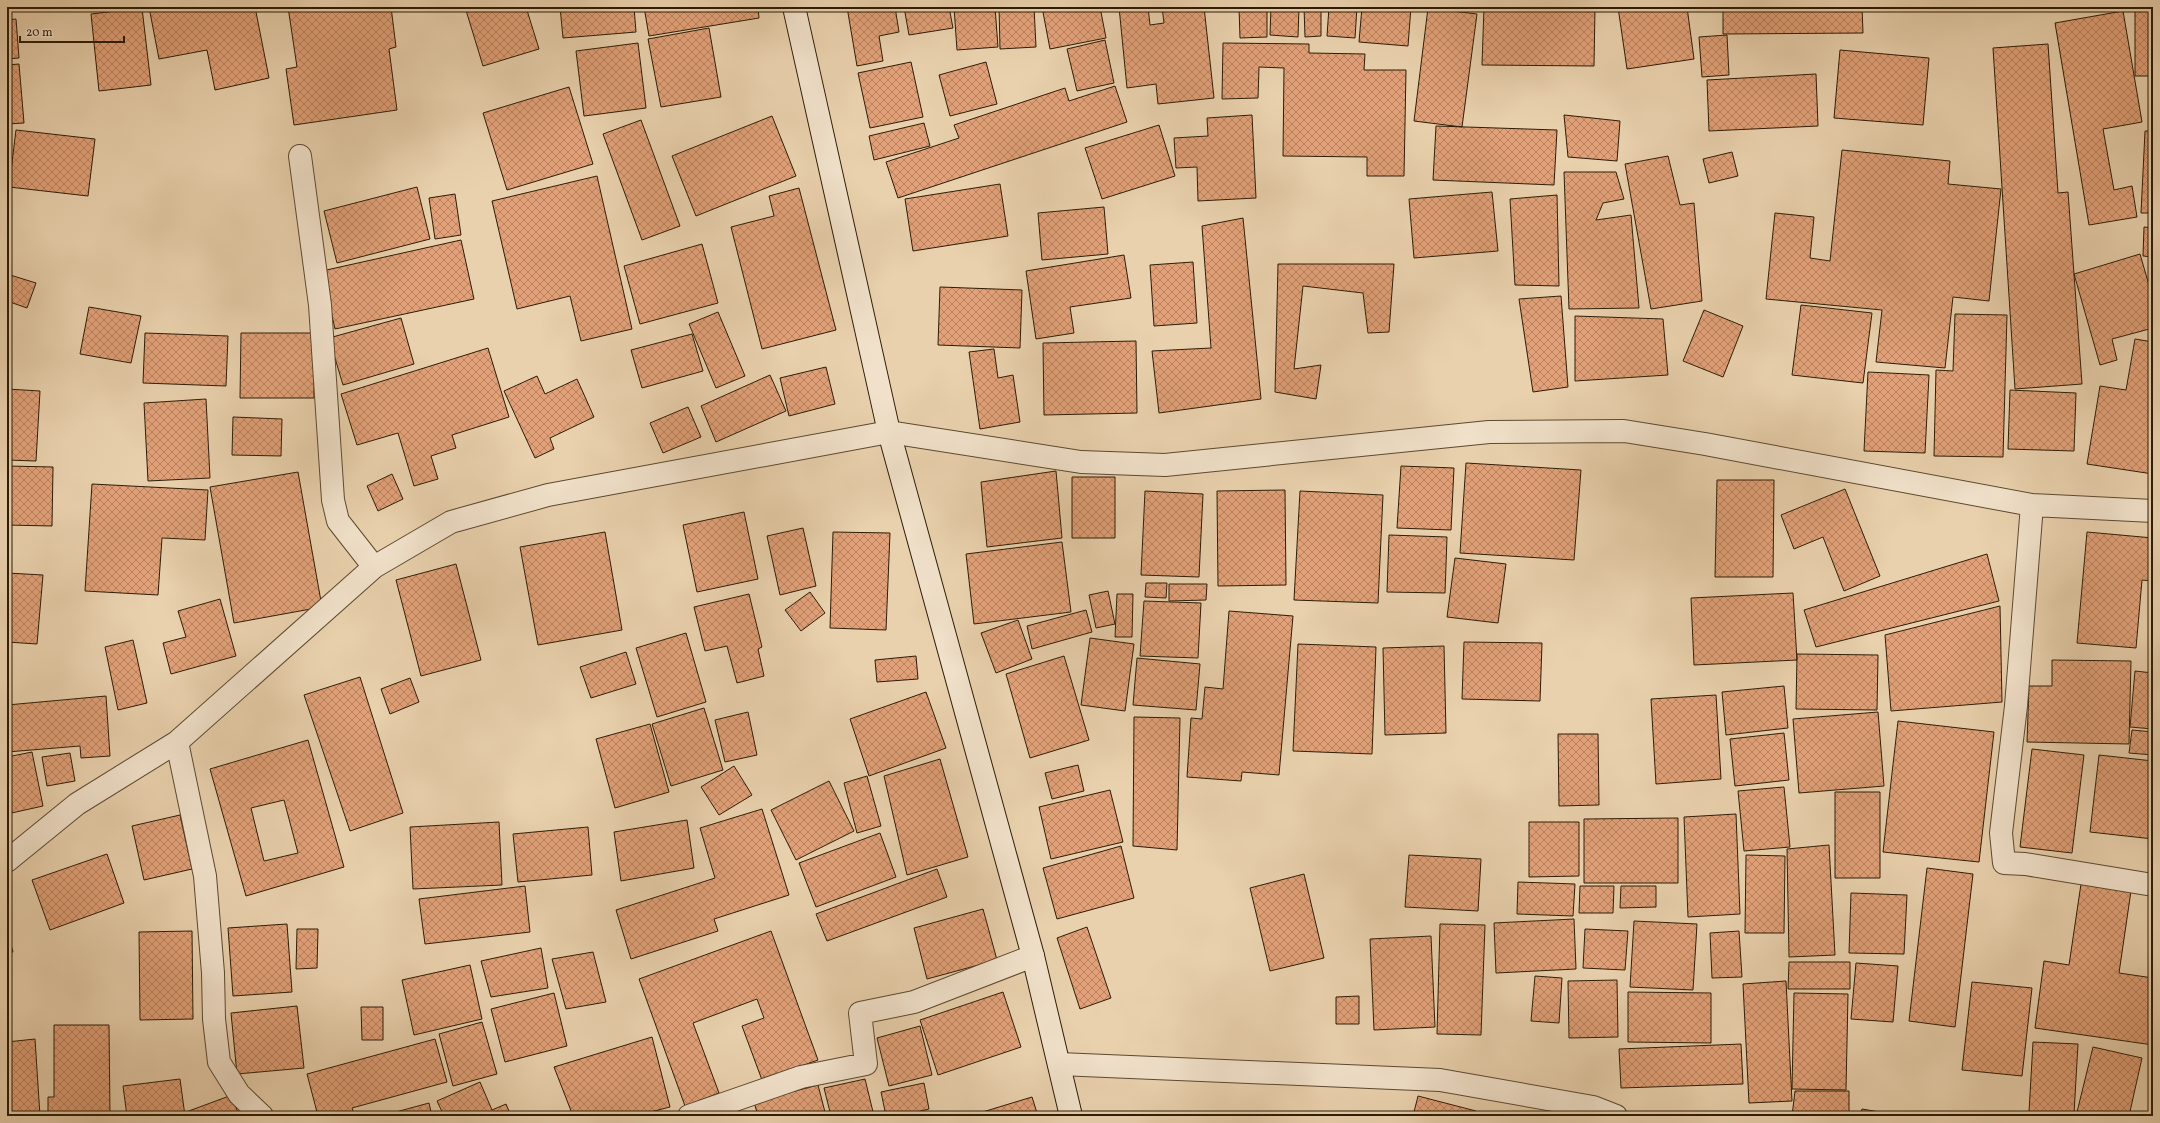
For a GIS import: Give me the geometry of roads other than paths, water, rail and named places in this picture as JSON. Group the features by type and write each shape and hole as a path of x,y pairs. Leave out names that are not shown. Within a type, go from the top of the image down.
{"street":[{"path":"794,7 889,432 1033,956 1071,1116"},
{"path":"300,156 320,306 333,500 338,521 374,567"},
{"path":"7,861 77,804 177,742 374,567 451,522 548,495 889,432 1081,462 1165,465 1489,432 1624,431 1706,444 2032,505 2153,511"},
{"path":"2032,505 2016,706 2001,833 2004,863 2025,864 2153,885"},
{"path":"177,742 205,876 213,973 214,1019 219,1062 239,1094 262,1116"},
{"path":"690,1116 801,1077 866,1064 860,1013 914,1002 1033,956"},
{"path":"1059,1064 1440,1080 1593,1107 1616,1116"}]}
